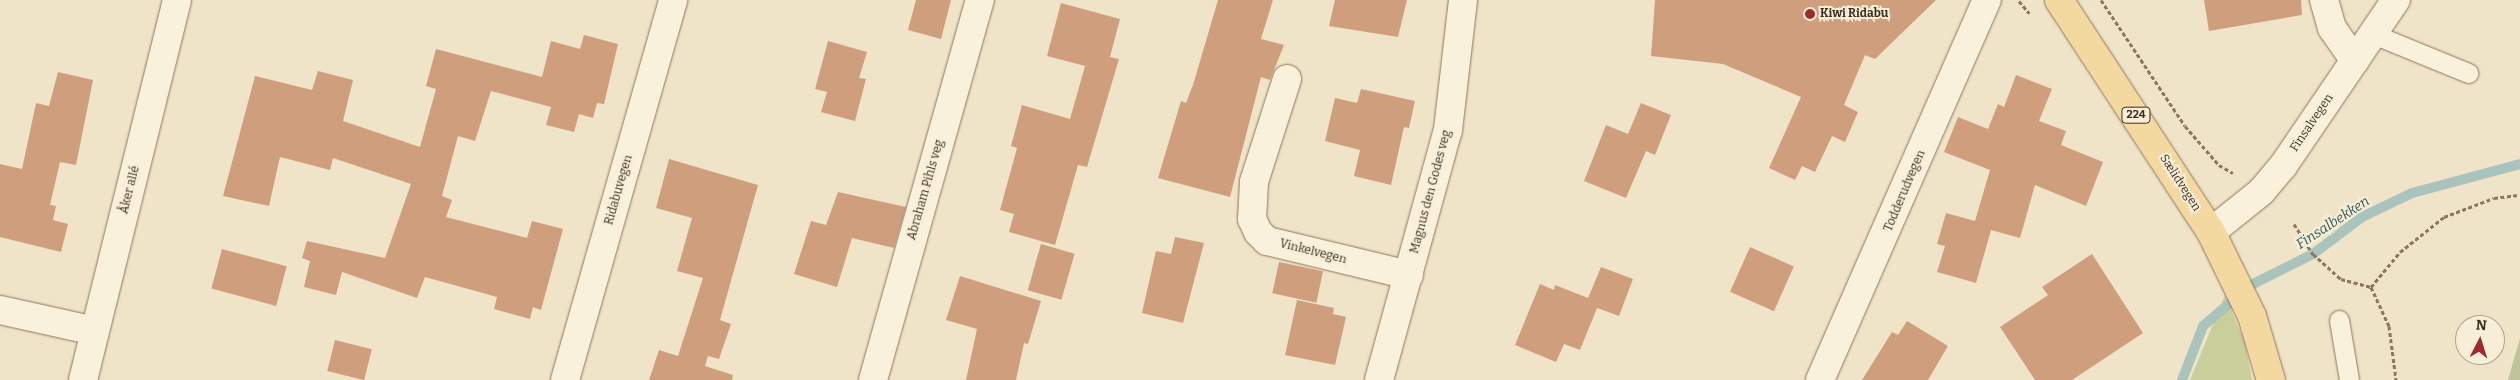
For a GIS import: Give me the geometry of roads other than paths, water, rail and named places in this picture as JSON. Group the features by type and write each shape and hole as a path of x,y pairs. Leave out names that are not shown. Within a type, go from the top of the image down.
{"main road":[{"name":"Sælidvegen","path":"2059,0 2211,232 2233,271 2252,316 2271,380"}],"street":[{"name":"Åker allé","path":"83,380 177,0"},
{"name":"Ridabuvegen","path":"565,380 673,0"},
{"name":"Abraham Pihls veg","path":"873,380 980,0"},
{"name":"Magnus den Godes veg","path":"1379,380 1448,130 1462,0"},
{"name":"Todderudvegen","path":"1820,380 1987,0"},
{"path":"2324,0 2332,28 2355,61"},
{"name":"Finsalvegen","path":"2211,232 2261,192 2278,172 2396,0"},
{"name":"Vinkelvegen","path":"1287,79 1254,182 1252,219 1258,232 1267,241 1409,275"},
{"path":"0,310 95,331"}],"lane":[{"path":"2373,34 2468,73"},
{"path":"2339,320 2348,380"}],"waterway":[{"name":"Finsalbekken","path":"2182,380 2203,326 2251,285 2313,254 2362,217 2412,193 2520,164"}],"place":[{"name":"Kiwi Ridabu","path":"1810,14"}]}
